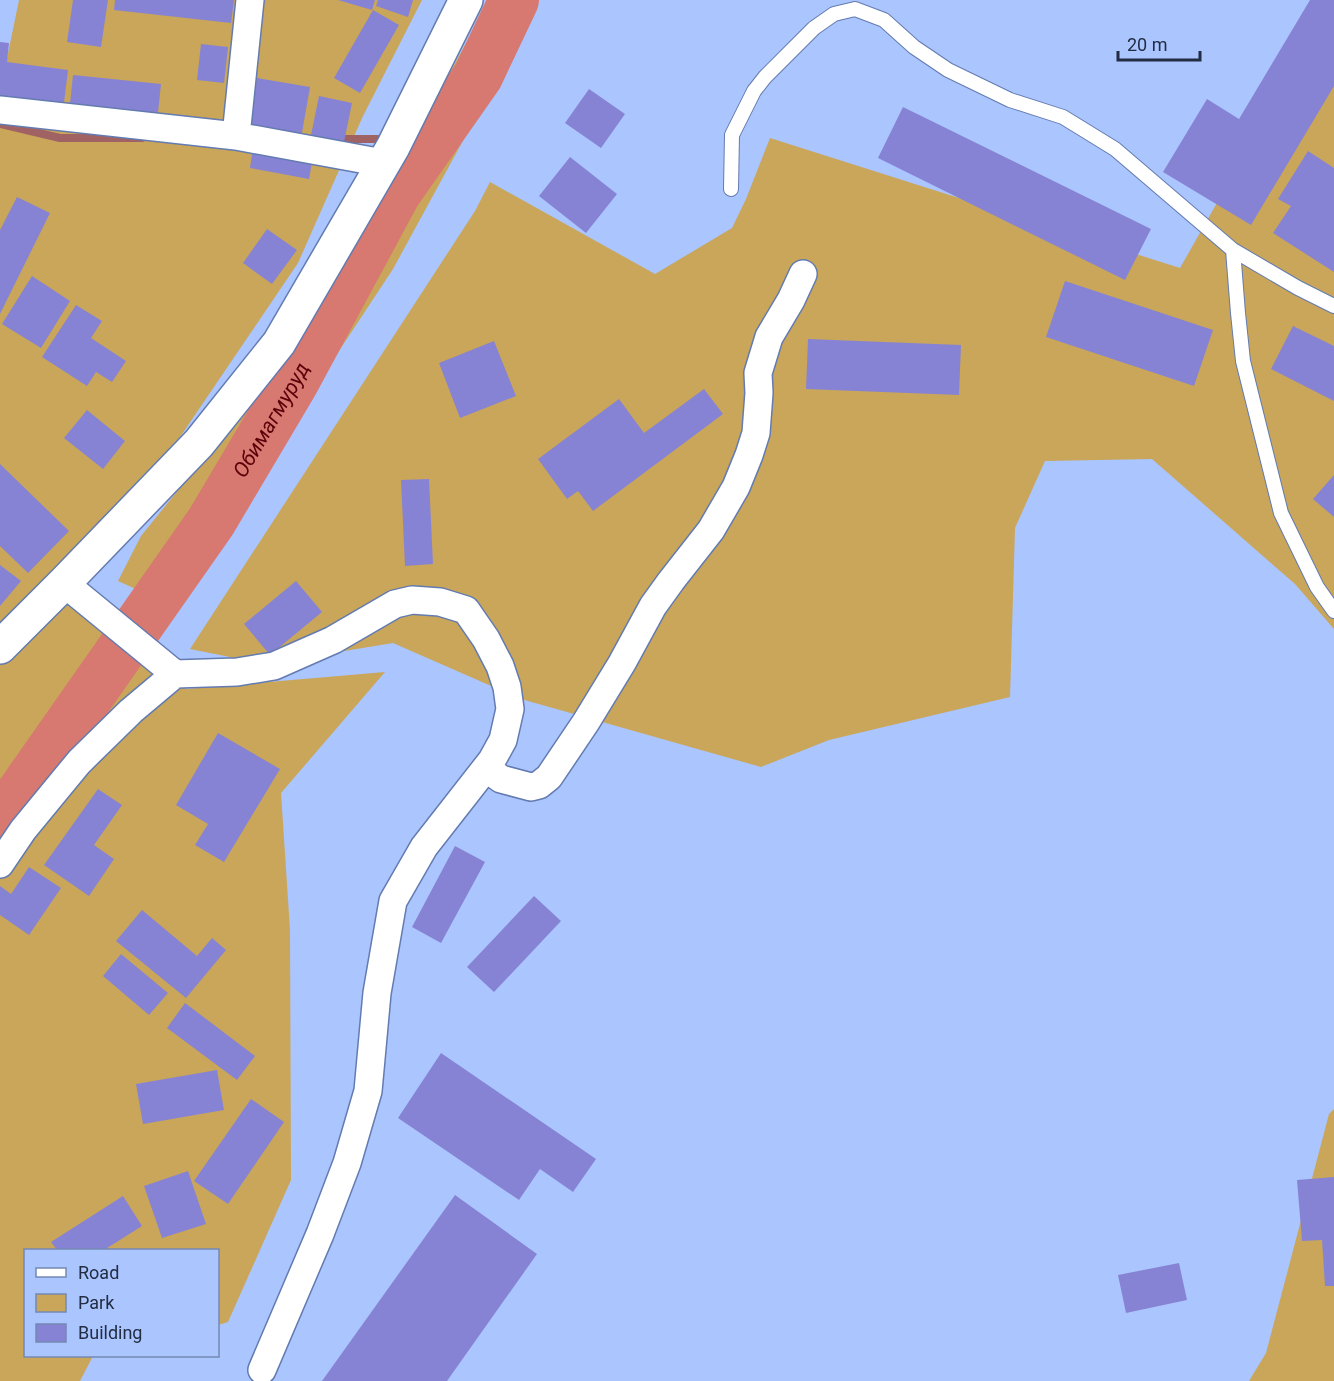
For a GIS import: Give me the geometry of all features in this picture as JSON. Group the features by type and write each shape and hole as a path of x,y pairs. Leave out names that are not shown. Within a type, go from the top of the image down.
{"street":[{"path":"236,136 250,0"},
{"path":"0,647 199,443 279,343 388,155 466,0"},
{"path":"0,110 388,155"},
{"path":"486,768 501,779 531,787 539,785 549,777 586,722 653,606 711,530 736,488 756,433 759,373 769,337 803,274"},
{"path":"64,583 168,669 237,672 274,666 333,640 395,604 412,600 440,602 466,610 486,639 500,666 507,687 510,709 503,740 486,768 424,847 393,902 377,993 368,1091 347,1162 324,1224 262,1370"},
{"path":"0,864 23,830 79,762 131,711 168,669"}],"lane":[{"path":"731,189 732,135 754,91 814,28 834,14 855,9 884,20 914,47 948,70 1011,100 1063,117 1115,149 1233,250 1334,306"},
{"path":"1233,250 1243,362 1281,513 1317,587 1334,611"}],"green space":[{"path":"19,0 422,0 363,116 298,263 180,437 0,626 0,69 5,68"},
{"path":"490,0 538,0 393,269 269,457 158,599 118,581 141,536 276,369 342,267"},
{"path":"1334,0 1334,629 1295,584 1152,459 1045,461 1015,528 1010,697 829,740 761,767 521,699 393,643 265,664 190,649 475,211 490,182 655,274 732,228 770,138 1180,268"},
{"path":"57,587 132,657 186,689 385,672 281,793 290,930 291,1180 228,1322 219,1325 219,1249 24,1249 24,1357 92,1357 80,1381 0,1381 0,646"},
{"path":"1334,1109 1334,1381 1249,1381 1266,1353 1329,1114"}],"building":[{"path":"73,0 108,0 101,47 67,42"},
{"path":"115,0 234,0 231,23 114,10"},
{"path":"338,0 375,0 372,10"},
{"path":"378,0 413,0 408,17 376,6"},
{"path":"1310,0 1334,0 1334,86 1251,225 1163,172 1207,99 1239,119"},
{"path":"373,10 399,25 360,93 334,78"},
{"path":"0,42 9,43 7,62 68,70 63,111 0,103"},
{"path":"201,44 228,47 224,83 197,80"},
{"path":"73,75 161,84 157,122 69,113"},
{"path":"257,78 310,87 300,144 247,134"},
{"path":"589,89 625,114 601,148 565,123"},
{"path":"319,96 352,103 344,142 311,135"},
{"path":"903,107 1151,229 1125,280 878,158"},
{"path":"253,147 313,157 309,179 250,168"},
{"path":"1308,151 1334,168 1334,272 1273,233 1291,206 1278,199"},
{"path":"570,157 617,194 586,233 539,196"},
{"path":"17,197 50,213 0,314 0,230"},
{"path":"267,229 297,250 272,284 243,263"},
{"path":"32,276 70,301 41,348 2,324"},
{"path":"1065,281 1213,330 1194,386 1046,337"},
{"path":"76,305 102,321 91,338 126,361 112,382 96,372 87,386 42,357"},
{"path":"1293,326 1334,346 1334,401 1271,369"},
{"path":"808,339 961,345 959,395 806,389"},
{"path":"494,341 516,396 460,418 439,363"},
{"path":"704,389 723,414 593,511 578,491 567,499 538,459 619,399 644,433"},
{"path":"87,410 125,441 103,469 64,438"},
{"path":"0,464 69,531 28,573 0,546"},
{"path":"1334,475 1334,517 1313,499"},
{"path":"429,479 433,564 405,566 401,480"},
{"path":"0,565 21,581 0,606"},
{"path":"296,581 322,612 270,655 244,624"},
{"path":"218,733 280,769 224,862 195,845 208,824 176,805"},
{"path":"98,789 122,805 94,845 114,859 89,896 44,865"},
{"path":"455,846 485,862 441,943 412,927"},
{"path":"29,867 61,888 29,935 0,915 0,886 11,894"},
{"path":"534,896 561,921 494,992 467,967"},
{"path":"142,910 197,956 212,938 226,950 186,998 116,941"},
{"path":"121,954 168,993 149,1015 103,976"},
{"path":"185,1003 255,1056 237,1080 167,1028"},
{"path":"441,1053 596,1159 573,1192 540,1169 519,1200 398,1118"},
{"path":"217,1070 224,1110 143,1124 136,1084"},
{"path":"251,1099 284,1122 228,1204 194,1181"},
{"path":"188,1171 206,1224 162,1238 144,1186"},
{"path":"1334,1177 1334,1286 1325,1286 1322,1240 1302,1241 1297,1180"},
{"path":"455,1195 537,1254 447,1381 322,1381"},
{"path":"123,1196 142,1226 106,1249 56,1249 51,1242"},
{"path":"1179,1263 1187,1300 1126,1313 1118,1275"}],"waterway":[{"name":"Обимагмуруд","path":"0,823 211,522 294,382 396,193 478,76 514,0"},
{"path":"0,124 60,138 142,138"},
{"path":"317,139 388,139"},
{"path":"404,139 434,139"}]}
